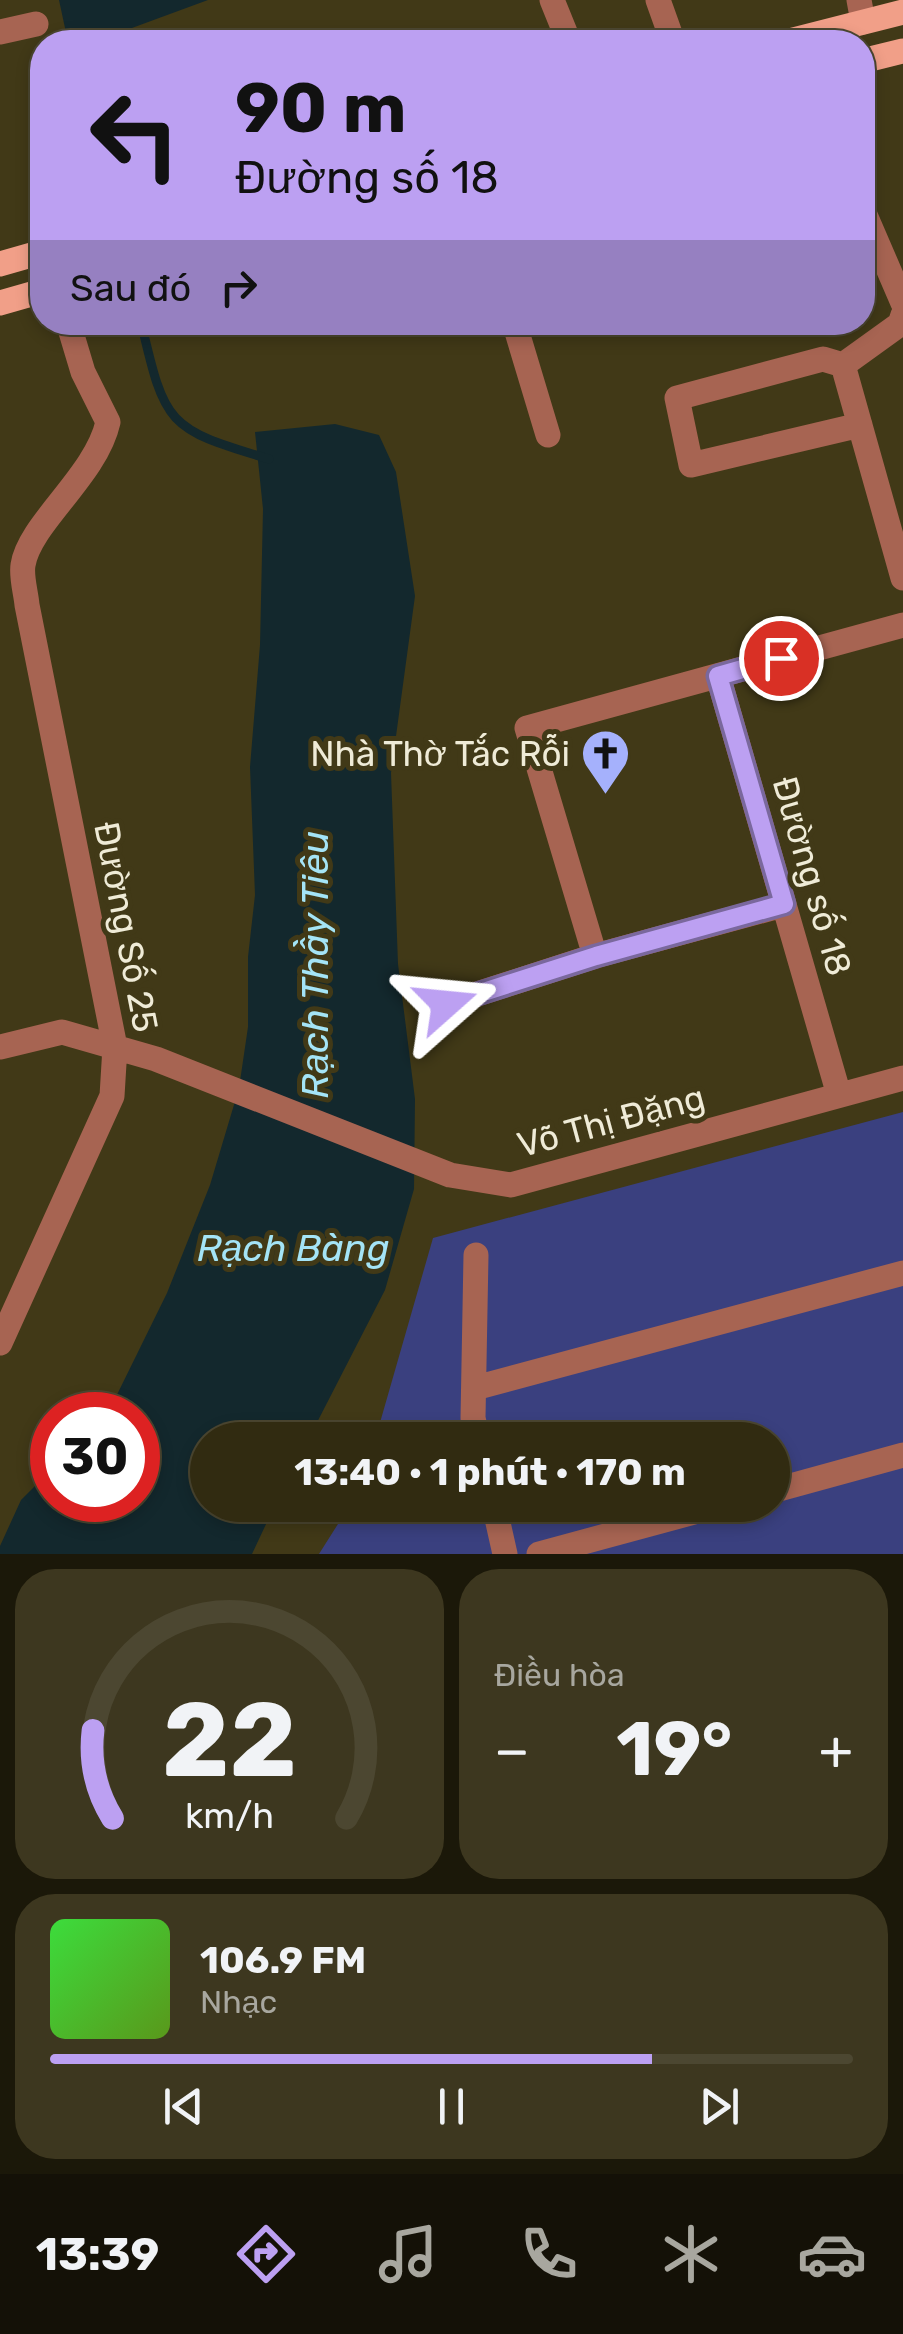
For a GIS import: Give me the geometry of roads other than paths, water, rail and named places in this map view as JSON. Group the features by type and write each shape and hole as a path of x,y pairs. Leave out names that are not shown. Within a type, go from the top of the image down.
{"main road":[{"path":"814,30 861,11 903,12"},
{"path":"875,58 903,51"},
{"path":"0,264 30,255"},
{"path":"0,303 30,294"}],"street":[{"path":"552,0 564,30"},
{"path":"658,0 669,30"},
{"path":"0,32 36,24"},
{"path":"875,238 903,303"},
{"path":"843,365 900,324 903,315"},
{"name":"Đường Số 25","path":"0,1343 112,1096 115,1047 27,605 23,564 36,538 94,462 108,422 83,372 72,335"},
{"path":"518,335 548,434"},
{"path":"843,365 822,358 677,398 691,466 860,425"},
{"path":"843,365 903,578"},
{"path":"596,956 528,728 903,625"},
{"name":"Đường số 18","path":"718,676 839,1095"},
{"path":"446,1004 596,956 784,904"},
{"name":"Võ Thị Đặng","path":"0,1047 62,1032 156,1059 450,1174 511,1184 903,1078"},
{"path":"474,1422 476,1256"},
{"path":"475,1388 903,1273"},
{"path":"790,1486 903,1455"},
{"path":"498,1522 506,1554"},
{"path":"539,1554 657,1522"}],"water":[{"path":"59,0 208,0 126,30 65,30"},
{"name":"Rạch Bàng","path":"335,424 379,435 396,472 415,596 391,773 398,964 415,1099 414,1189 385,1290 317,1422 190,1422 190,1522 267,1522 252,1554 0,1554 21,1500 30,1491 30,1522 160,1522 160,1392 118,1392 167,1293 210,1185 239,1088 248,1027 248,957 255,895 250,767 260,645 263,509 255,432"}],"waterway":[{"path":"144,335 157,383 176,418 209,439 269,459"}],"place":[{"name":"Nhà Thờ Tắc Rỗi","path":"605,796"}],"water label":[{"name":"Rạch Thầy Tiêu","path":"315,965"}]}
